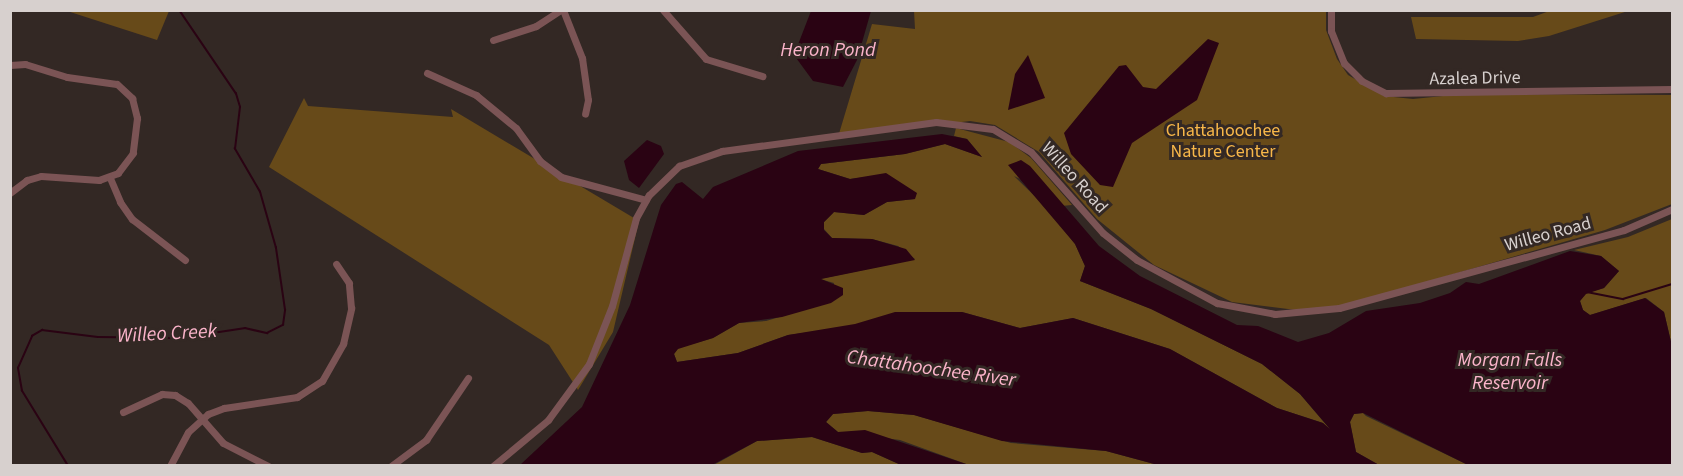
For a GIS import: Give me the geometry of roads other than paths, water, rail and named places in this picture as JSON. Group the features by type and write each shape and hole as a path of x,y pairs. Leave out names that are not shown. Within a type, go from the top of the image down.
{"street":[{"path":"493,40 536,26 562,10 582,58 588,100 585,114"},
{"path":"663,10 706,59 762,76"},
{"name":"Azalea Drive","path":"1331,10 1331,31 1344,63 1362,81 1386,93 1672,89"},
{"path":"10,65 105,81 129,93 137,112 133,153 122,170 110,178 41,176 27,180 10,194"},
{"path":"427,73 476,95 516,128 540,161 561,177 646,200"},
{"name":"Willeo Road","path":"493,465 556,411 589,364 612,306 636,218 646,200 675,168 722,151 936,122 980,126 1009,136 1031,152 1103,233 1137,260 1217,303 1247,311 1284,314 1339,308 1624,230 1672,209"},
{"path":"110,178 120,202 132,219 185,260"},
{"path":"170,465 184,440 201,420 224,408 297,397 322,381 343,344 351,308 349,283 336,264"},
{"path":"391,465 426,440 468,378"},
{"path":"123,412 155,396 171,394 188,403 223,443 268,465"}],"water":[{"name":"Heron Pond","path":"811,11 871,11 857,60 843,87 813,81 794,55"},
{"path":"1208,39 1219,43 1197,100 1132,143 1113,187 1100,185 1071,154 1064,133 1119,66 1126,65 1143,87 1156,89"},
{"path":"1028,55 1045,98 1008,110 1015,74"},
{"name":"Morgan Falls Reservoir","path":"942,134 967,139 982,157 945,144 905,154 821,164 818,169 850,179 886,173 917,193 915,199 887,202 864,215 834,212 824,222 824,230 832,238 872,239 906,249 915,260 821,279 843,288 843,295 831,303 782,317 739,323 713,338 678,349 674,354 677,362 738,353 788,335 855,324 895,312 962,312 1020,328 1073,318 1170,349 1277,408 1323,423 1330,429 1300,394 1262,364 1151,309 1080,281 1085,266 1075,244 1008,165 1021,160 1030,166 1099,246 1140,276 1237,325 1258,326 1298,342 1329,333 1366,311 1420,303 1450,293 1466,282 1479,284 1570,251 1601,256 1619,271 1604,288 1586,294 1580,301 1583,310 1590,315 1645,298 1664,312 1672,346 1672,465 1468,465 1363,413 1354,414 1350,422 1356,452 1379,465 1158,465 1106,451 1002,441 914,415 868,411 833,414 826,422 838,432 865,430 969,465 901,465 872,452 862,453 812,437 757,441 712,465 520,465 582,407 630,305 661,205 676,184 682,182 703,199 713,187 798,151"},
{"path":"647,140 661,146 664,154 639,188 629,180 624,161"}],"waterway":[{"name":"Willeo Creek","path":"68,466 22,391 18,368 32,336 42,330 98,337 180,338 245,328 267,333 283,325 285,310 276,248 260,192 235,149 240,107 236,94 179,10"},
{"path":"1587,292 1623,299 1672,284"}],"park label":[{"name":"Chattahoochee Nature Center","path":"1223,142"}],"water label":[{"name":"Chattahoochee River","path":"931,369"}]}
